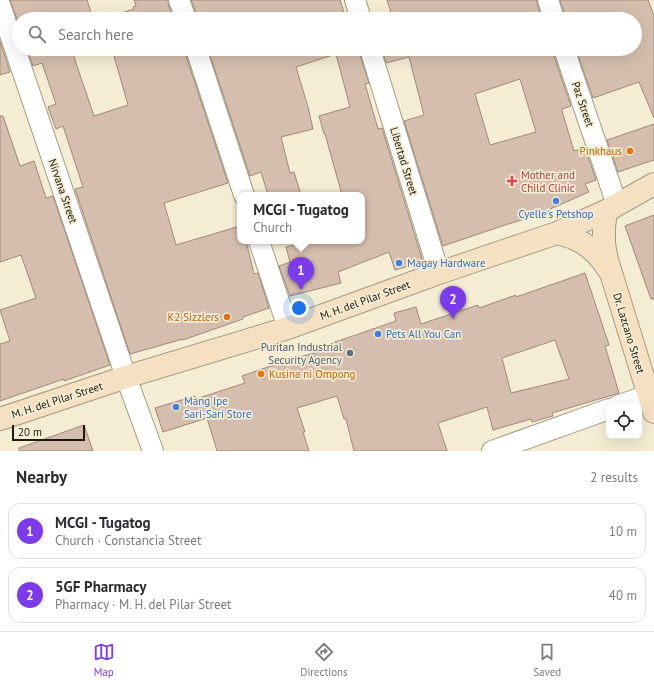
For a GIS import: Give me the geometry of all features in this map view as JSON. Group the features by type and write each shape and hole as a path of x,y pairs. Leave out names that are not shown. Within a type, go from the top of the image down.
{"main road":[{"name":"M. H. del Pilar Street","path":"0,419 126,377 288,328 439,273 556,233 612,208 654,184"},
{"name":"Dr. Lazcano Street","path":"612,208 604,227 604,244 607,260 651,404"},
{"name":"Dr. Lazcano Street","path":"556,233 574,238 590,248 603,261 612,277"}],"street":[{"path":"179,0 183,12"},
{"path":"355,0 358,12"},
{"path":"548,0 552,12"},
{"name":"Nirvana Street","path":"0,5 12,40"},
{"name":"Nirvana Street","path":"17,56 126,377 153,451"},
{"path":"198,56 243,192"},
{"name":"Libertad Street","path":"372,56 439,273"},
{"name":"Paz Street","path":"566,56 612,208"},
{"path":"260,244 288,328"},
{"path":"492,451 606,410"}],"building":[{"path":"10,0 87,0 91,12 14,12"},
{"path":"134,0 168,0 171,12 125,12 134,9 133,7 136,6"},
{"path":"191,0 340,0 344,12 196,12"},
{"path":"387,0 537,0 540,12 391,12"},
{"path":"560,0 648,0 654,16 654,118 639,82 593,98 578,56 642,56 642,12 564,12"},
{"path":"0,41 10,72 0,75"},
{"path":"29,56 74,56 94,116 128,105 114,56 186,56 228,183 164,203 176,245 237,227 237,244 247,244 254,274 258,273 269,308 243,317 243,319 183,340 130,354 75,189 83,187 63,126 56,129 48,107 56,104 42,63 33,66"},
{"path":"210,56 330,56 296,67 313,129 281,137 290,173 294,172 300,192 267,192 261,172 250,176"},
{"path":"337,56 360,56 369,83 365,84 378,129 382,128 423,262 395,270 389,252 338,272 341,283 290,296 279,266 290,262 286,247 298,244 365,244 365,192 341,192 319,116 350,107"},
{"path":"384,56 554,56 571,106 562,109 562,111 574,151 585,148 596,180 585,184 589,192 541,214 443,246 404,121 424,115 409,57 386,63","holes":["520,79 536,132 490,145 475,94"]},
{"path":"0,116 3,116 20,166 34,161 46,198 53,196 110,365 0,401 0,344 10,341 0,310 36,298 21,255 0,262"},
{"name":"Pinkhaus","path":"654,124 654,160 618,172 607,140"},
{"path":"654,215 654,299 651,299 625,226"},
{"path":"585,273 609,345 605,346 619,393 552,413 553,416 532,422 531,419 493,430 487,407 438,423 447,451 354,451 346,419 344,419 337,396 297,408 305,432 303,432 309,451 217,451 207,418 163,432 155,408 195,396 196,399 245,383 242,376 282,362 325,350 324,346 396,321 394,313 416,307 421,324 478,305 479,308 516,295 516,297","holes":["555,340 569,379 511,393 502,358"]},
{"path":"84,425 93,451 19,451 19,448"}],"place":[{"name":"Pinkhaus","path":"630,151"},
{"name":"Mother and Child Clinic","path":"512,181"},
{"name":"Cyelle's Petshop","path":"556,201"},
{"name":"Magay Hardware","path":"399,263"},
{"name":"MCGI - Tugatog","path":"301,290"},
{"name":"K2 Sizzlers","path":"227,317"},
{"name":"5GF Pharmacy","path":"453,319"},
{"name":"Pets All You Can","path":"378,334"},
{"name":"Puritan Industrial Security Agency","path":"350,353"},
{"name":"Kusina ni Ompong","path":"261,374"},
{"name":"Mang Ipe Sari-Sari Store","path":"176,407"}]}
